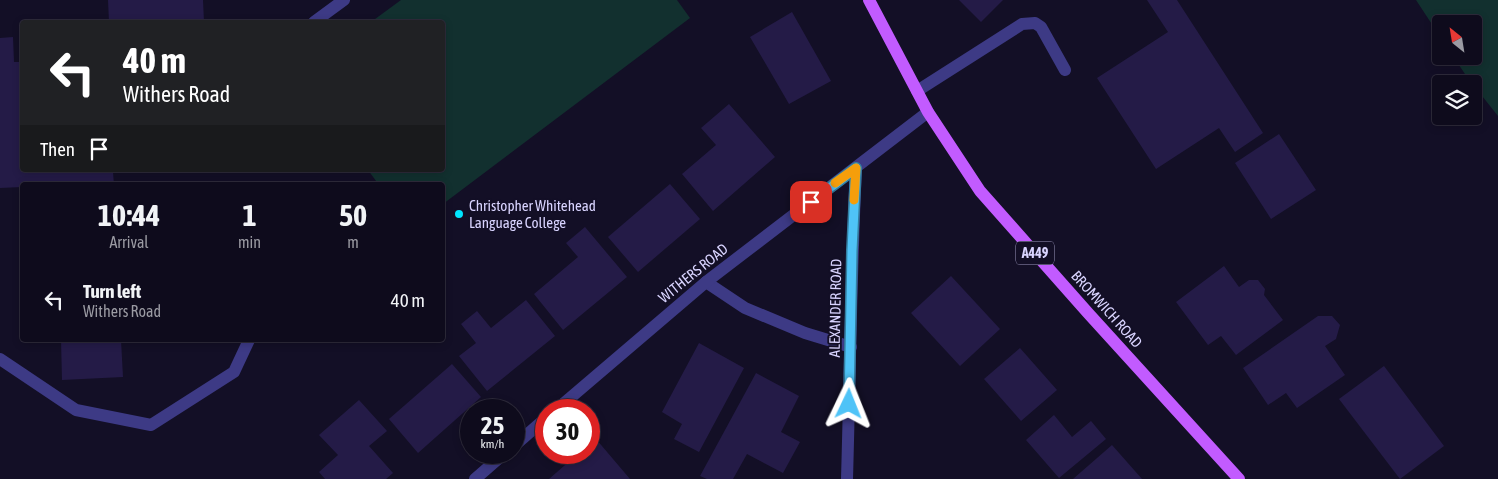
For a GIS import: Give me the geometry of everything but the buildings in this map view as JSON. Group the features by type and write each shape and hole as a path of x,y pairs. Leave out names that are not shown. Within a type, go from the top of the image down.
{"main road":[{"name":"BROMWICH ROAD","path":"869,0 928,112 980,191 1239,479"}],"street":[{"path":"317,20 344,0"},
{"path":"917,91 1011,30 1029,22 1035,23 1041,28 1065,70"},
{"name":"WITHERS ROAD","path":"569,399 706,282 928,112"},
{"name":"ALEXANDER ROAD","path":"847,479 852,250 856,168"},
{"path":"706,282 746,308 805,333 851,347"},
{"path":"0,359 76,410 151,425 234,372 249,342"},
{"path":"525,436 535,428"},
{"path":"475,479 492,464"}],"green space":[{"path":"401,0 677,0 690,18 445,202 445,182 377,182 369,172 445,172 445,20 374,20"},
{"path":"1416,0 1498,0 1498,116 1482,96 1482,75 1466,75 1459,65 1482,65 1482,15 1432,15 1432,24"}],"slow traffic":[{"path":"835,183 856,168 854,200"}],"place":[{"name":"Christopher Whitehead Language College","path":"459,214"}],"route":[{"path":"811,202 856,168 852,250 849,404"}]}
